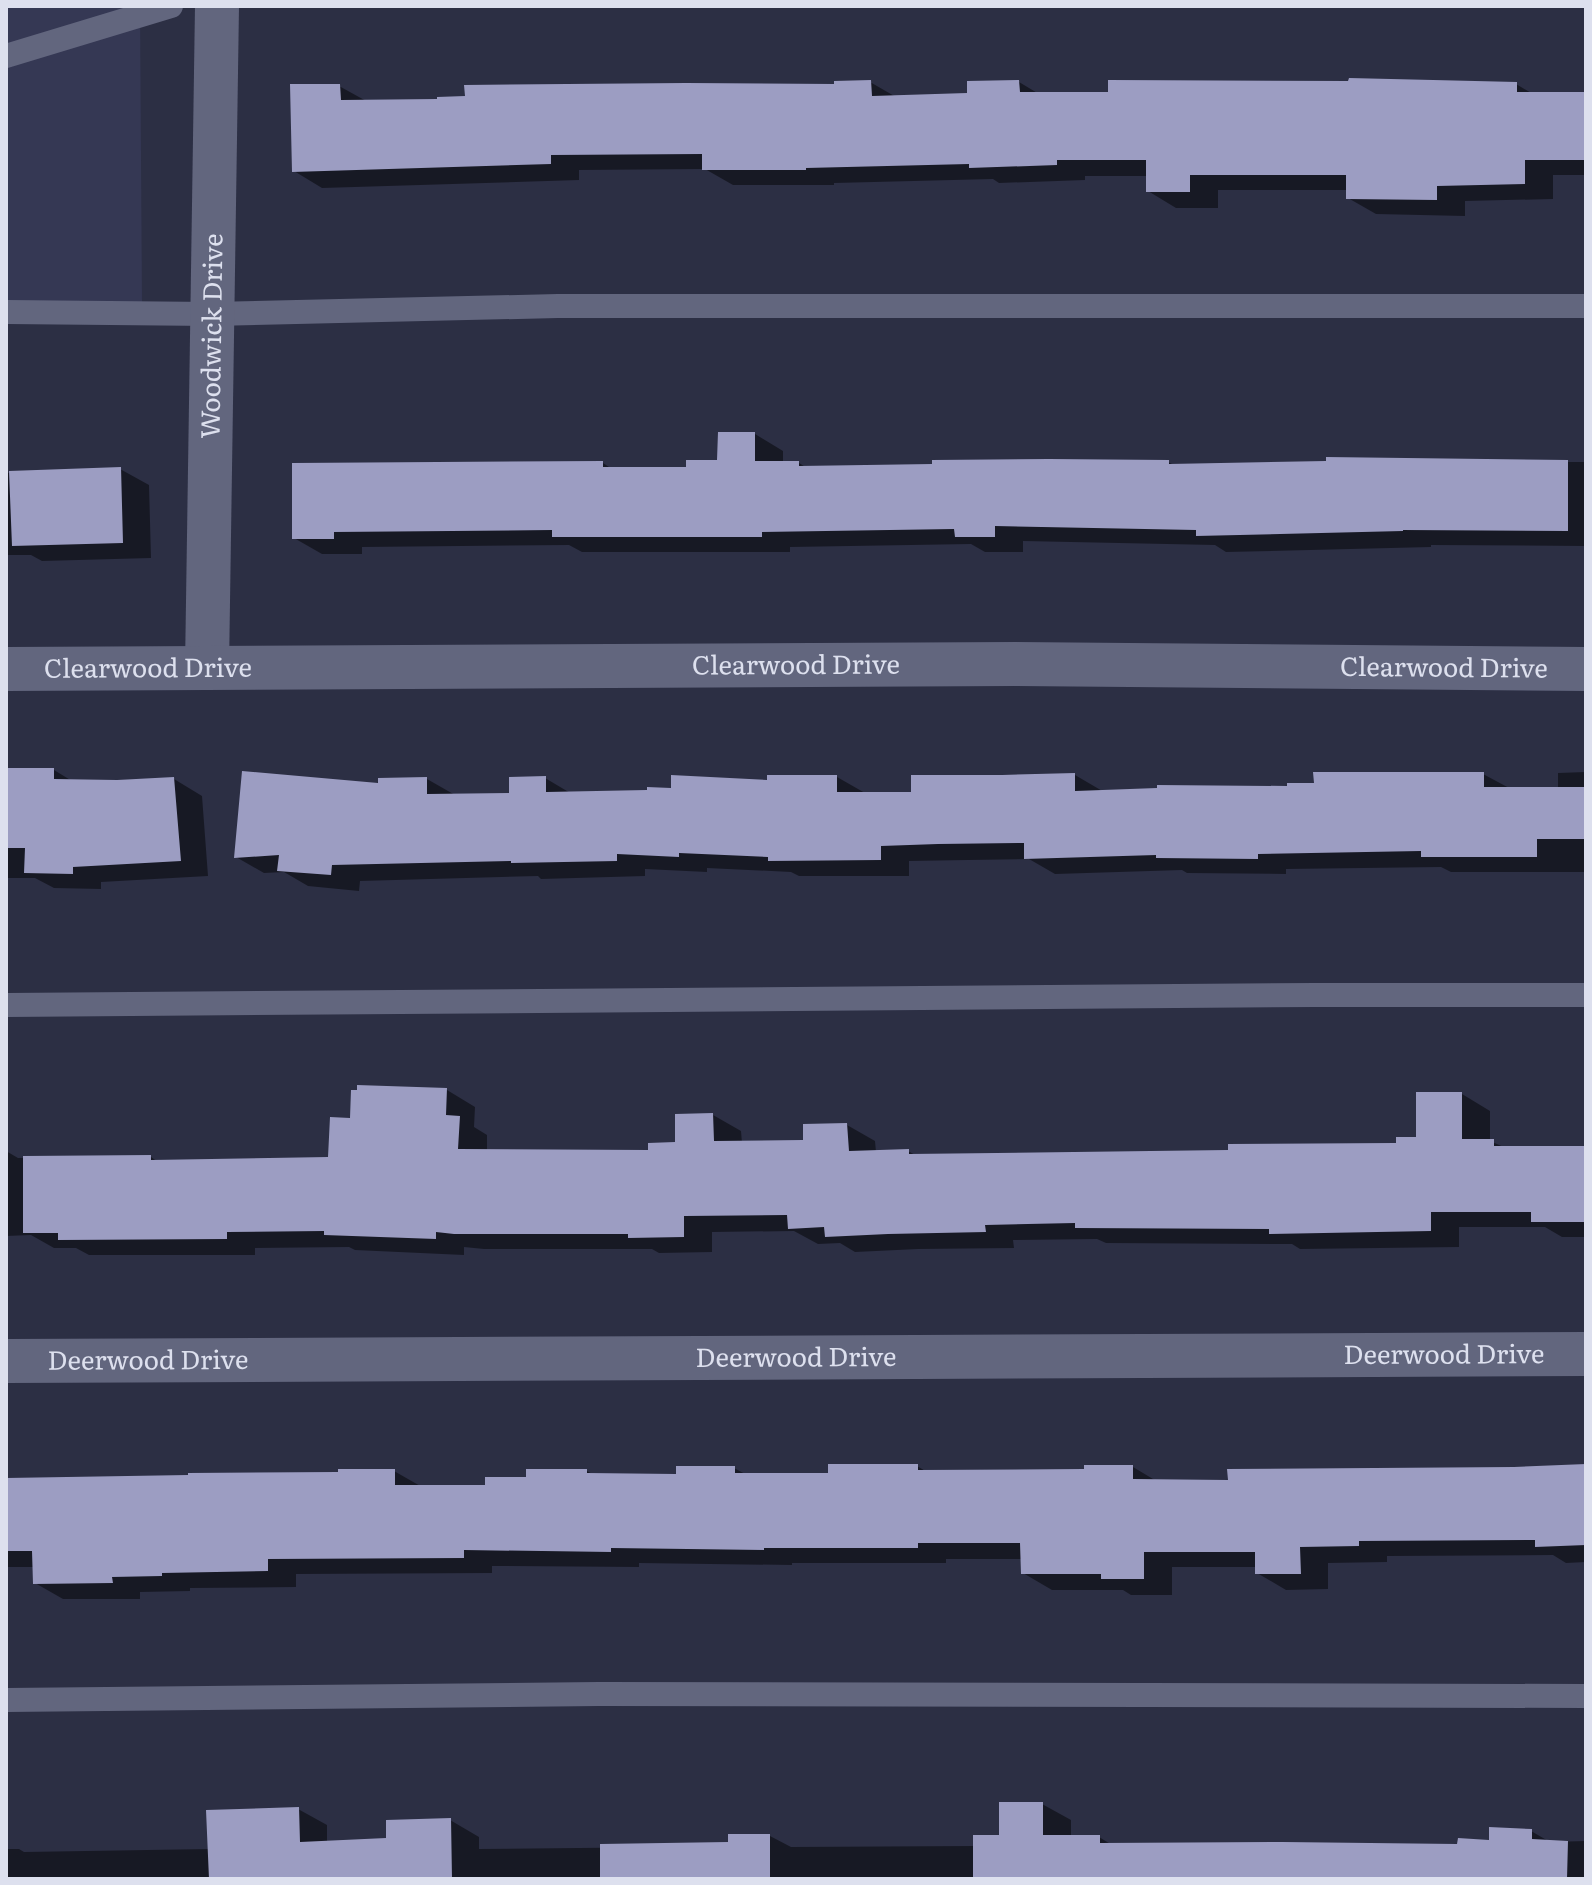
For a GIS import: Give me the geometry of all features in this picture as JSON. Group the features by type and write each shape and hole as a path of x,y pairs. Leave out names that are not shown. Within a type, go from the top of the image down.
{"street":[{"name":"Woodwick Drive","path":"207,668 217,6"},
{"name":"Clearwood Drive","path":"6,669 1030,664 1586,669"},
{"name":"Deerwood Drive","path":"6,1361 1586,1354"}],"lane":[{"path":"6,56 171,6"},
{"path":"6,312 212,314 558,306 1586,306"},
{"path":"6,1005 1586,995"},
{"path":"6,1700 599,1694 1586,1696"}],"shaded area":[{"path":"6,6 140,6 142,303 6,304"}],"building":[{"path":"1349,78 1517,82 1517,92 1584,92 1585,160 1525,160 1525,184 1437,186 1437,200 1346,199 1346,175 1190,175 1190,192 1146,192 1146,160 1057,160 1057,165 969,168 969,164 702,170 702,154 551,155 551,164 292,172 290,84 340,84 341,100 465,96 464,85 834,84 834,81 871,80 872,96 967,93 967,81 1019,80 1020,92 1108,92 1108,80 1348,81"},
{"path":"718,432 755,432 755,461 799,461 799,466 1049,459 1169,460 1169,464 1326,461 1326,457 1568,460 1568,531 1403,530 1196,536 1196,530 995,526 995,537 955,537 954,529 762,532 762,537 552,537 552,530 334,532 334,539 292,539 292,463 603,461 603,467 686,467 686,460 717,460"},
{"path":"121,467 123,543 12,546 9,471"},
{"path":"8,768 54,768 54,779 174,777 181,861 73,867 73,874 24,873 25,848 6,848"},
{"path":"242,771 378,783 378,778 427,777 427,794 509,793 509,777 546,776 546,792 671,788 671,775 767,780 767,775 837,775 837,792 911,792 911,775 1075,773 1075,791 1157,788 1157,785 1287,786 1287,783 1314,783 1313,772 1484,772 1484,787 1586,787 1586,839 1537,839 1537,857 1421,857 1421,851 1258,854 1258,859 1156,858 1156,855 1024,859 1024,843 938,844 881,846 881,860 768,861 768,857 617,854 617,861 332,865 331,875 277,871 279,855 234,858"},
{"path":"357,1085 447,1088 446,1115 460,1116 458,1149 648,1150 648,1143 675,1142 675,1114 713,1113 714,1141 803,1140 803,1124 847,1123 849,1151 909,1149 909,1154 1228,1150 1228,1144 1396,1143 1396,1137 1416,1137 1416,1092 1462,1092 1462,1139 1494,1139 1494,1146 1586,1146 1586,1222 1531,1222 1531,1212 1431,1212 1431,1231 1269,1234 1269,1229 1075,1228 1075,1223 985,1225 986,1232 825,1237 824,1227 788,1229 787,1215 684,1216 684,1237 436,1232 436,1239 324,1235 324,1231 227,1232 227,1239 58,1240 58,1233 23,1233 23,1156 151,1155 151,1160 328,1157 330,1117 350,1118 351,1090 357,1090"},
{"path":"828,1464 918,1464 918,1470 1084,1469 1084,1465 1133,1465 1133,1479 1228,1480 1227,1469 1586,1464 1586,1545 1535,1547 1535,1540 1359,1541 1359,1546 1300,1547 1301,1574 1255,1574 1255,1552 1144,1552 1144,1579 1101,1579 1101,1574 1021,1574 1020,1543 918,1543 918,1548 764,1550 611,1548 611,1552 464,1550 464,1558 268,1559 268,1571 162,1573 162,1576 112,1577 113,1583 33,1584 32,1551 6,1551 6,1478 395,1469 395,1485 485,1485 485,1477 526,1477 526,1469 676,1474 676,1466 735,1466 735,1473 828,1473"},
{"path":"999,1802 1043,1802 1043,1835 1100,1835 1100,1843 1457,1844 1458,1838 1489,1840 1489,1827 1532,1829 1532,1839 1568,1841 1567,1879 973,1879 973,1835 999,1835"},
{"path":"299,1807 300,1842 386,1838 386,1820 451,1818 452,1879 209,1879 206,1810"},
{"path":"728,1834 770,1834 770,1879 600,1879 600,1844 728,1842"}]}
